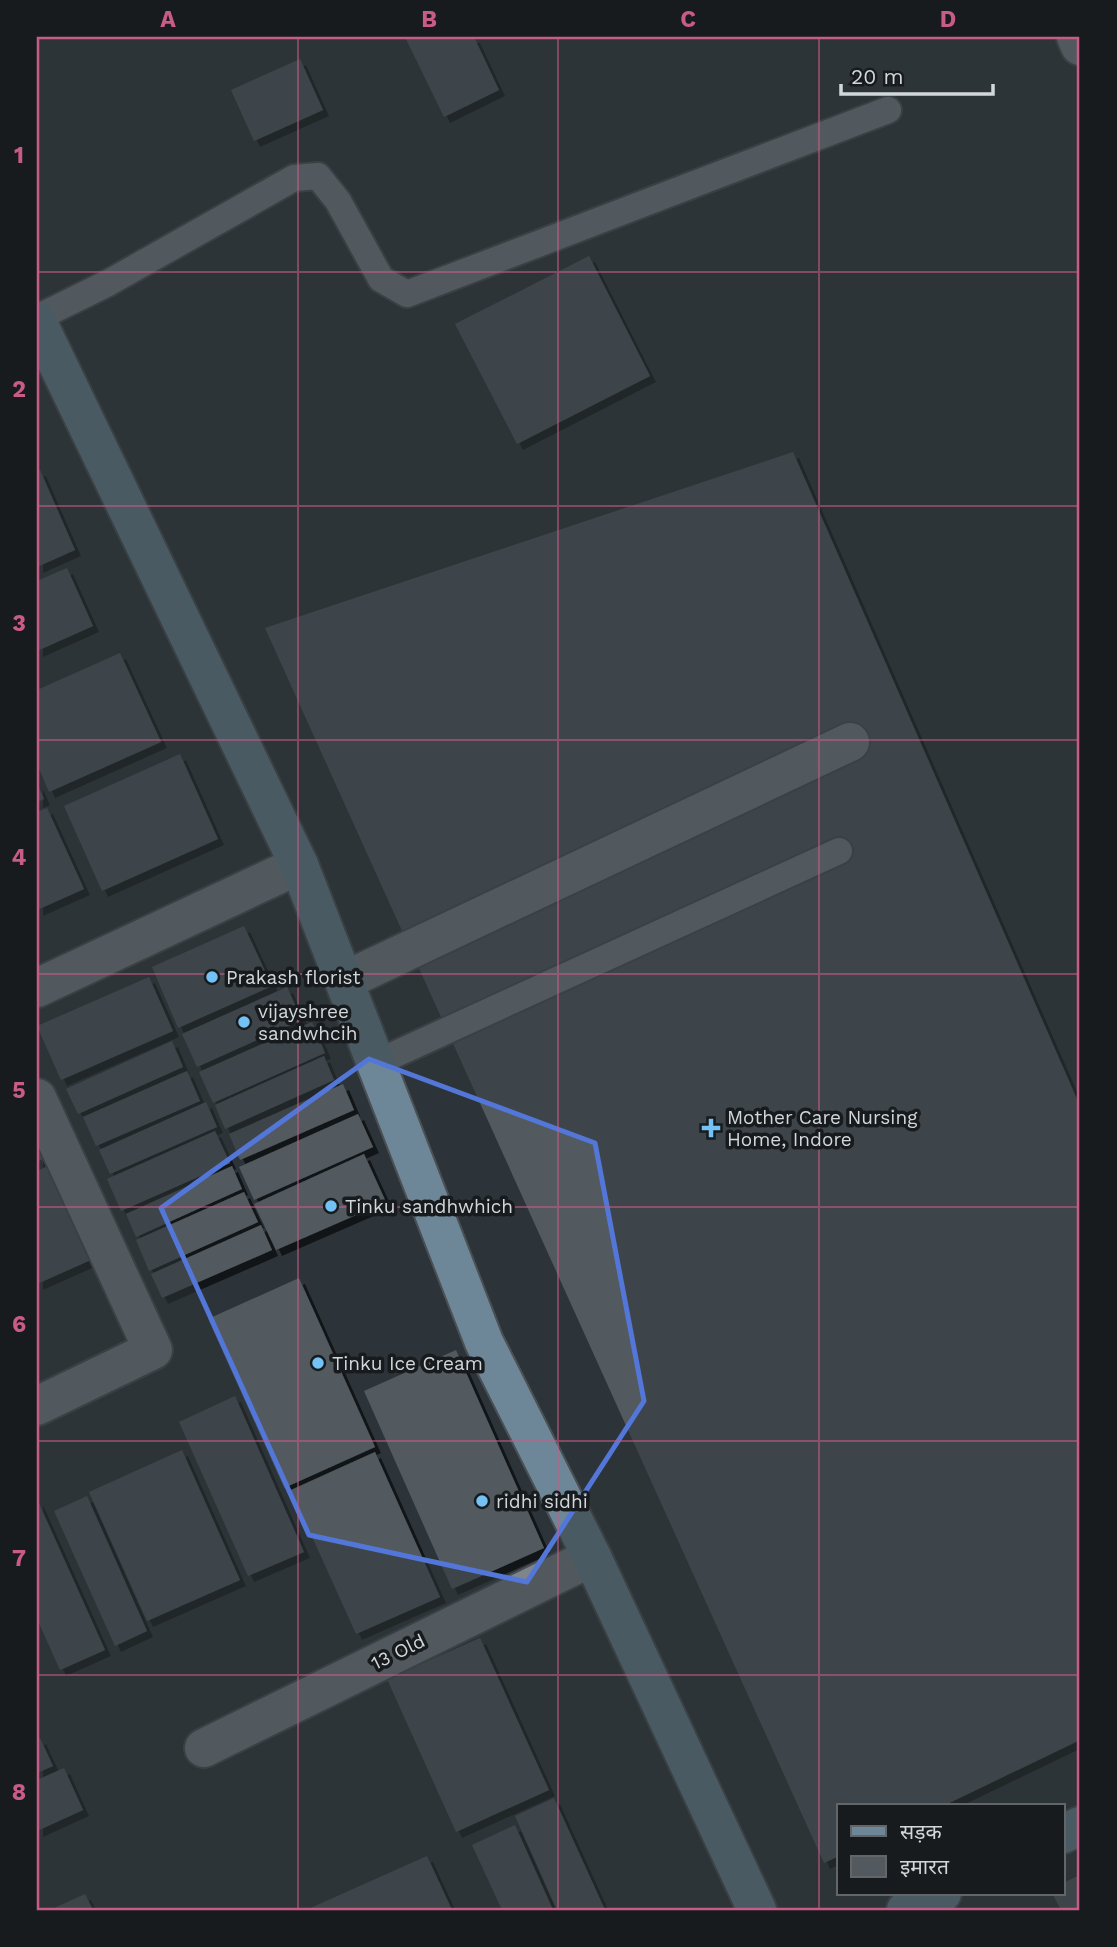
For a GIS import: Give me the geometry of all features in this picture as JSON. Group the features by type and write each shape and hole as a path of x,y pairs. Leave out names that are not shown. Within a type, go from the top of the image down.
{"street":[{"path":"1076,37 1080,46"},
{"path":"37,319 299,865 484,1342 592,1557 757,1910"},
{"path":"344,981 850,742"},
{"path":"37,988 299,865"},
{"path":"37,1098 153,1350 37,1406"},
{"name":"13 Old","path":"204,1748 592,1557"},
{"path":"1064,1834 1080,1826"},
{"path":"906,1910 938,1895"}],"lane":[{"path":"37,319 108,283 294,178 318,176 338,201 381,279 407,294 888,110"},
{"path":"376,1063 839,851"}],"highlighted area":[{"path":"369,1059 595,1143 644,1401 527,1582 309,1535 161,1208"}],"building":[{"path":"405,37 474,37 499,90 444,117"},
{"path":"300,59 323,110 254,141 231,90"},
{"path":"589,256 650,376 517,444 455,324"},
{"path":"793,452 1080,1106 1080,1740 947,1804 837,1804 837,1857 824,1863 265,628"},
{"path":"40,470 75,550 37,567 37,471"},
{"path":"67,568 93,626 37,651 37,581"},
{"path":"120,653 161,742 49,792 37,764 37,690"},
{"path":"180,754 218,839 102,891 64,806"},
{"path":"37,783 44,799 37,802"},
{"path":"47,808 84,889 37,910 37,812"},
{"name":"Prakash florist","path":"244,926 272,986 178,1028 152,967"},
{"path":"149,977 173,1031 61,1080 37,1026"},
{"path":"287,987 302,1020 197,1067 182,1034"},
{"path":"312,1022 325,1053 213,1103 199,1072"},
{"path":"172,1041 183,1067 78,1114 66,1089"},
{"path":"324,1056 334,1080 225,1129 215,1105"},
{"path":"187,1071 200,1101 96,1146 83,1117"},
{"path":"343,1084 354,1110 240,1160 229,1134"},
{"path":"206,1102 217,1127 110,1174 99,1150"},
{"path":"358,1114 373,1147 254,1200 239,1167"},
{"path":"37,1124 51,1155 37,1162"},
{"path":"215,1131 230,1163 121,1211 107,1179"},
{"path":"364,1154 386,1202 276,1250 254,1204"},
{"path":"50,1165 93,1259 37,1284 37,1171"},
{"path":"232,1166 242,1189 136,1237 126,1214"},
{"path":"244,1192 258,1222 149,1271 136,1240"},
{"path":"261,1225 272,1250 162,1298 151,1274"},
{"path":"299,1278 375,1447 284,1488 208,1319"},
{"path":"456,1350 544,1548 452,1589 364,1391"},
{"path":"235,1396 304,1552 248,1576 179,1422"},
{"path":"182,1450 240,1580 147,1621 89,1492"},
{"path":"375,1452 440,1597 356,1634 291,1490"},
{"path":"87,1496 147,1631 115,1646 54,1511"},
{"path":"37,1499 105,1650 60,1670 37,1619"},
{"path":"480,1638 549,1790 456,1832 387,1679"},
{"path":"40,1738 53,1766 37,1773 37,1740"},
{"path":"64,1768 83,1810 37,1831 37,1780"},
{"path":"554,1798 605,1910 557,1910 515,1816"},
{"path":"515,1825 553,1910 502,1910 472,1845"},
{"path":"427,1856 452,1910 306,1910"},
{"path":"1080,1875 1080,1910 1061,1910 1053,1895 1064,1895 1064,1883"},
{"path":"85,1894 93,1910 50,1910"}],"place":[{"name":"Prakash florist","path":"212,977"},
{"name":"vijayshree sandwhcih","path":"244,1022"},
{"name":"Mother Care Nursing Home, Indore","path":"711,1128"},
{"name":"Tinku sandhwhich","path":"331,1206"},
{"name":"Tinku Ice Cream","path":"318,1363"},
{"name":"ridhi sidhi","path":"482,1501"}]}
